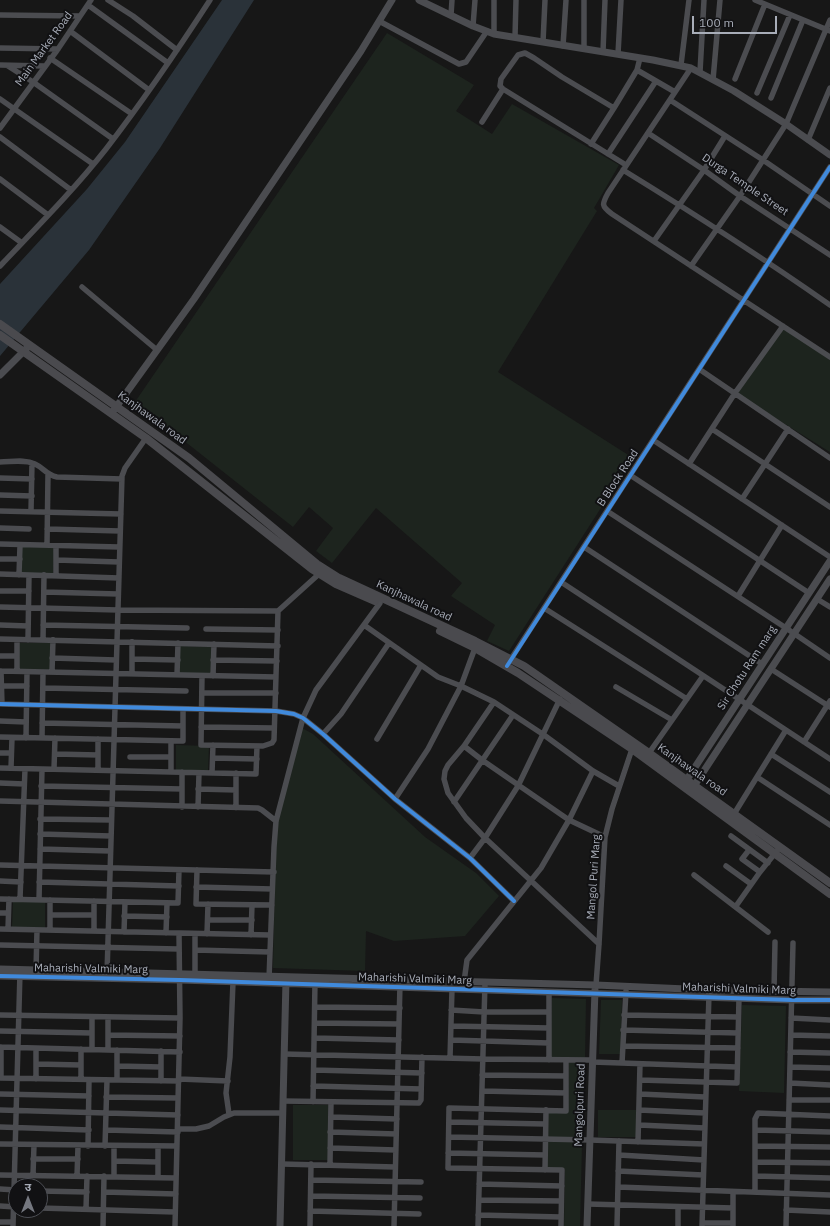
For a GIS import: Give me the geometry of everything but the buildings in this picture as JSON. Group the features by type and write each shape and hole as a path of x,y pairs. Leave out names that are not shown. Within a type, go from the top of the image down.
{"main road":[{"name":"Kanjhawala road","path":"0,324 189,458 319,574 336,584 475,648 509,663 524,666 649,753 685,783 777,850 830,883"},
{"name":"Kanjhawala road","path":"0,335 146,438 283,542 339,578 475,641 509,663 559,701 685,783"},
{"name":"Kanjhawala road","path":"693,789 734,814 830,894"}],"street":[{"path":"108,0 133,16 177,50"},
{"path":"0,266 71,190 113,139 150,90 210,0"},
{"path":"111,414 194,298 361,51 392,0"},
{"path":"419,0 473,26 490,32 691,68 786,124 830,154"},
{"path":"451,15 452,0"},
{"path":"473,26 475,0"},
{"path":"379,21 459,64 466,62 490,32 494,0"},
{"path":"515,37 516,0"},
{"path":"543,42 545,0"},
{"path":"563,46 566,0"},
{"path":"584,0 584,49"},
{"path":"603,52 605,0"},
{"path":"618,54 621,0"},
{"path":"681,65 687,0"},
{"path":"700,72 704,0"},
{"path":"713,80 720,0"},
{"path":"755,0 828,30"},
{"path":"89,3 168,63"},
{"name":"Main Market Road","path":"0,128 44,66 58,49 89,3"},
{"path":"736,79 765,4"},
{"path":"0,15 80,16"},
{"path":"757,93 790,15"},
{"path":"771,98 803,20"},
{"path":"691,266 740,196 786,124 828,30 830,20"},
{"path":"70,31 150,90"},
{"path":"0,48 58,49"},
{"path":"614,108 525,54 518,55 501,79 500,86 503,90 608,154 625,168 717,230 769,262 830,305"},
{"path":"50,58 132,114"},
{"path":"591,144 637,70 640,58"},
{"path":"0,65 44,66"},
{"path":"8,66 113,139"},
{"path":"691,68 608,192 603,203 604,206 606,209 691,266 830,357"},
{"path":"637,70 675,92"},
{"path":"608,154 656,81"},
{"path":"808,140 829,95 830,88"},
{"path":"482,122 503,90"},
{"path":"0,99 93,164"},
{"path":"670,100 763,160 830,206"},
{"name":"Durga Temple Street","path":"648,133 830,255"},
{"path":"654,241 704,170 725,136"},
{"path":"0,137 71,190"},
{"name":"B Block Road","path":"509,663 830,167"},
{"path":"0,180 48,215"},
{"path":"0,227 22,243"},
{"path":"82,287 157,350"},
{"path":"689,464 735,393 782,326"},
{"path":"1,376 30,345"},
{"path":"699,369 830,458"},
{"path":"712,429 830,507"},
{"path":"742,499 788,429"},
{"path":"107,975 122,480 125,468 146,438"},
{"path":"653,440 830,557"},
{"path":"0,462 32,463 40,467 48,474 57,477 122,480"},
{"path":"31,512 32,463"},
{"path":"47,545 48,474"},
{"path":"630,475 809,593"},
{"path":"0,478 32,479"},
{"path":"0,495 32,496"},
{"path":"0,511 120,514"},
{"path":"607,511 830,658"},
{"path":"738,596 782,524"},
{"path":"0,528 29,529"},
{"path":"47,529 120,530"},
{"path":"0,544 119,547"},
{"path":"19,575 20,545"},
{"path":"56,546 56,576"},
{"path":"584,547 762,664"},
{"path":"0,559 20,559"},
{"path":"56,560 119,562"},
{"name":"Sir Chotu Ram marg","path":"685,783 830,561"},
{"path":"0,574 118,578"},
{"path":"0,607 118,610 278,611 319,574"},
{"path":"28,640 29,575"},
{"path":"43,640 44,575"},
{"name":"Sir Chotu Ram marg","path":"693,789 830,579"},
{"path":"561,582 830,759"},
{"path":"0,591 29,592"},
{"path":"44,592 118,594"},
{"path":"817,599 830,607"},
{"path":"269,980 276,820 303,718 316,690 380,603"},
{"path":"544,608 687,699"},
{"path":"202,676 201,745 257,746 269,745 272,743 276,711 278,611"},
{"path":"0,625 28,626"},
{"path":"43,625 187,628"},
{"path":"364,625 438,677 494,702 544,735 593,771 620,786"},
{"path":"206,629 278,630"},
{"path":"0,639 278,646"},
{"path":"17,640 17,671"},
{"path":"52,672 53,640"},
{"path":"132,642 132,674"},
{"path":"177,675 178,643"},
{"path":"323,734 341,714 389,643"},
{"path":"213,676 214,644"},
{"path":"395,798 428,749 460,686 475,648"},
{"path":"0,656 17,656"},
{"path":"52,658 116,660"},
{"path":"132,659 178,660"},
{"path":"213,660 277,661"},
{"path":"377,739 421,665"},
{"path":"771,669 829,705 804,742"},
{"path":"276,676 202,676 0,671 1,704 276,711 294,714 303,718 323,734 395,798 470,858 514,901"},
{"path":"26,738 27,672"},
{"path":"42,738 43,672"},
{"path":"649,753 703,676"},
{"path":"1,686 27,686"},
{"path":"616,687 672,720"},
{"path":"43,688 186,691"},
{"path":"202,692 276,693"},
{"path":"470,858 485,838 518,786 563,693"},
{"path":"494,702 464,746 448,765 445,771 445,786 448,793 485,838 599,944"},
{"path":"0,737 183,741 184,709"},
{"path":"454,802 513,715"},
{"path":"0,721 26,722"},
{"path":"42,723 183,726"},
{"path":"201,727 274,728"},
{"path":"734,814 786,730"},
{"path":"11,768 12,738"},
{"path":"54,769 55,738"},
{"path":"98,739 98,770"},
{"path":"170,772 171,741"},
{"path":"212,773 213,745"},
{"path":"0,768 256,774 257,746"},
{"path":"464,746 518,786 569,820 605,837"},
{"name":"Mangol Puri Marg","path":"596,985 605,837 612,809 632,749"},
{"path":"0,753 11,753"},
{"path":"55,754 98,755"},
{"path":"771,754 830,792"},
{"path":"130,757 171,757"},
{"path":"213,758 257,759"},
{"path":"20,899 25,768"},
{"path":"38,900 42,769"},
{"path":"463,986 467,960 541,868 569,820 593,771"},
{"path":"182,772 182,807"},
{"path":"198,807 199,772"},
{"path":"236,774 236,808"},
{"path":"757,777 830,825"},
{"path":"0,783 24,784"},
{"path":"41,786 182,788"},
{"path":"198,789 236,790"},
{"path":"0,802 258,808 276,820"},
{"path":"40,819 111,820"},
{"path":"40,834 111,836"},
{"path":"731,836 768,863"},
{"path":"40,849 110,851"},
{"path":"749,850 742,859 760,872"},
{"path":"736,906 777,850"},
{"path":"0,865 274,872"},
{"path":"726,866 751,884"},
{"path":"0,899 178,903 179,870"},
{"path":"197,870 196,904 272,905"},
{"path":"694,875 768,932"},
{"path":"0,881 21,882"},
{"path":"39,882 179,886"},
{"path":"196,887 272,889"},
{"path":"8,899 8,929"},
{"path":"50,900 50,930"},
{"path":"94,901 94,931"},
{"path":"124,932 125,902"},
{"path":"166,933 167,903"},
{"path":"207,934 208,904"},
{"path":"252,905 252,936"},
{"path":"0,913 8,913"},
{"path":"50,915 94,915"},
{"path":"124,916 166,917"},
{"path":"208,920 252,920"},
{"path":"0,929 252,936 270,935"},
{"path":"36,970 37,930"},
{"path":"175,1226 180,1052 179,933"},
{"path":"195,934 195,978"},
{"path":"774,991 775,942"},
{"path":"786,1226 793,943"},
{"path":"0,945 178,949"},
{"path":"195,950 270,952"},
{"name":"Maharishi Valmiki Marg","path":"0,969 20,973 180,977 233,982 269,980"},
{"name":"Maharishi Valmiki Marg","path":"0,976 36,970 107,975"},
{"path":"15,1176 20,973"},
{"name":"Maharishi Valmiki Marg","path":"195,978 463,986 596,985 626,990 708,994 739,998 830,1000"},
{"path":"280,1226 286,980"},
{"path":"313,1102 315,981"},
{"path":"229,1114 226,1099 230,1057 233,982"},
{"path":"394,1226 400,984"},
{"name":"Maharishi Valmiki Marg","path":"400,984 452,989 463,986"},
{"name":"Mangolpuri Road","path":"587,1226 596,985"},
{"path":"478,1226 485,986"},
{"name":"Maharishi Valmiki Marg","path":"485,986 549,992 595,993 626,990"},
{"path":"450,1058 452,989"},
{"path":"622,1063 626,990"},
{"path":"759,991 759,999"},
{"name":"Maharishi Valmiki Marg","path":"708,994 759,991 830,992"},
{"path":"549,992 549,1060"},
{"path":"708,994 702,1224 733,1225 734,1192"},
{"path":"640,1080 736,1083 739,998"},
{"path":"315,1007 400,1008"},
{"path":"452,1010 484,1012 548,1012"},
{"path":"624,1014 738,1017"},
{"path":"0,1015 180,1018"},
{"path":"92,1016 92,1049"},
{"path":"108,1017 108,1050"},
{"path":"791,1018 830,1020"},
{"path":"315,1023 399,1024"},
{"path":"451,1026 549,1028"},
{"path":"623,1030 738,1033"},
{"path":"0,1031 92,1033"},
{"path":"108,1035 180,1036"},
{"path":"791,1035 830,1036"},
{"path":"314,1038 399,1040"},
{"path":"451,1040 549,1043"},
{"path":"623,1046 738,1048"},
{"path":"180,1052 1,1047 0,1078 228,1081"},
{"path":"36,1048 36,1079"},
{"path":"81,1049 81,1080"},
{"path":"116,1080 117,1050"},
{"path":"161,1051 161,1081"},
{"path":"790,1052 830,1053"},
{"path":"284,1054 566,1060 706,1067 737,1067"},
{"path":"283,1101 397,1104 419,1103 421,1100 422,1057"},
{"path":"561,1226 562,1170 448,1168 449,1108 566,1111 566,1060"},
{"path":"36,1064 81,1065"},
{"path":"638,1142 640,1064"},
{"path":"117,1066 161,1067"},
{"path":"790,1067 830,1068"},
{"path":"314,1070 422,1073"},
{"path":"482,1075 566,1076"},
{"path":"88,1146 89,1080"},
{"path":"105,1146 107,1080"},
{"path":"790,1083 830,1085"},
{"path":"313,1086 421,1089"},
{"path":"482,1091 566,1093"},
{"path":"0,1094 89,1096"},
{"path":"640,1094 705,1097"},
{"path":"106,1097 178,1098"},
{"path":"788,1100 830,1100"},
{"path":"330,1164 331,1102"},
{"path":"0,1110 178,1115"},
{"path":"545,1170 546,1110"},
{"path":"639,1110 705,1113"},
{"path":"106,1130 196,1129 209,1126 229,1114 241,1112 283,1113"},
{"path":"755,1192 756,1116 758,1113 789,1116 830,1116"},
{"path":"331,1117 397,1119"},
{"path":"449,1122 545,1124"},
{"path":"639,1126 704,1128"},
{"path":"0,1128 89,1130"},
{"path":"756,1130 830,1132"},
{"path":"330,1132 396,1134"},
{"path":"449,1137 704,1144"},
{"path":"617,1226 619,1141"},
{"path":"0,1144 177,1146"},
{"path":"33,1175 34,1145"},
{"path":"77,1176 78,1146"},
{"path":"114,1146 114,1177"},
{"path":"158,1146 158,1177"},
{"path":"756,1146 830,1147"},
{"path":"330,1148 396,1150"},
{"path":"448,1153 545,1155"},
{"path":"619,1155 704,1160"},
{"path":"34,1159 78,1159"},
{"path":"114,1161 158,1162"},
{"path":"755,1162 830,1163"},
{"path":"282,1164 330,1164 395,1167"},
{"path":"310,1226 311,1164"},
{"path":"618,1171 703,1175"},
{"path":"0,1175 176,1178"},
{"path":"86,1209 87,1176"},
{"path":"103,1226 104,1176"},
{"path":"755,1176 830,1178"},
{"path":"311,1180 421,1182"},
{"path":"479,1184 562,1186"},
{"path":"618,1187 830,1195"},
{"path":"48,1191 87,1192"},
{"path":"104,1192 176,1194"},
{"path":"311,1196 420,1198"},
{"path":"479,1200 562,1201"},
{"path":"588,1204 733,1208"},
{"path":"678,1207 678,1226"},
{"path":"48,1208 175,1212"},
{"path":"786,1210 830,1212"},
{"path":"310,1212 419,1214"},
{"path":"478,1215 561,1217"},
{"path":"0,1222 13,1224"}],"shaded area":[{"path":"222,0 254,0 160,148 89,250 0,356 0,284 87,189 125,142"},
{"path":"387,33 474,85 456,111 492,134 512,104 619,165 594,208 597,211 498,372 633,458 509,651 487,641 495,625 451,596 462,583 376,508 332,563 316,551 333,528 309,507 293,527 135,402"},
{"path":"783,326 830,360 830,452 735,393"},
{"path":"22,546 54,547 53,573 21,573"},
{"path":"19,643 51,643 51,670 18,669"},
{"path":"180,646 212,647 211,673 179,673"},
{"path":"302,728 313,734 425,837 476,873 499,896 465,936 394,941 366,931 365,971 273,968 276,827"},
{"path":"176,745 209,746 208,772 176,771"},
{"path":"13,901 45,902 45,928 12,927"},
{"path":"552,998 586,999 585,1059 550,1058"},
{"path":"601,1000 622,1000 621,1054 599,1054"},
{"path":"742,1005 786,1006 784,1093 739,1091"},
{"path":"569,1062 584,1063 580,1226 564,1226 565,1169 546,1168 548,1108 568,1109"},
{"path":"293,1105 328,1105 328,1160 293,1160"},
{"path":"598,1110 636,1110 636,1137 598,1137"}],"cycle path":[{"path":"507,666 830,167"},
{"path":"0,704 276,711 294,714 303,718 323,734 395,799 470,858 514,901"},
{"path":"0,976 180,980 830,1000"}]}
